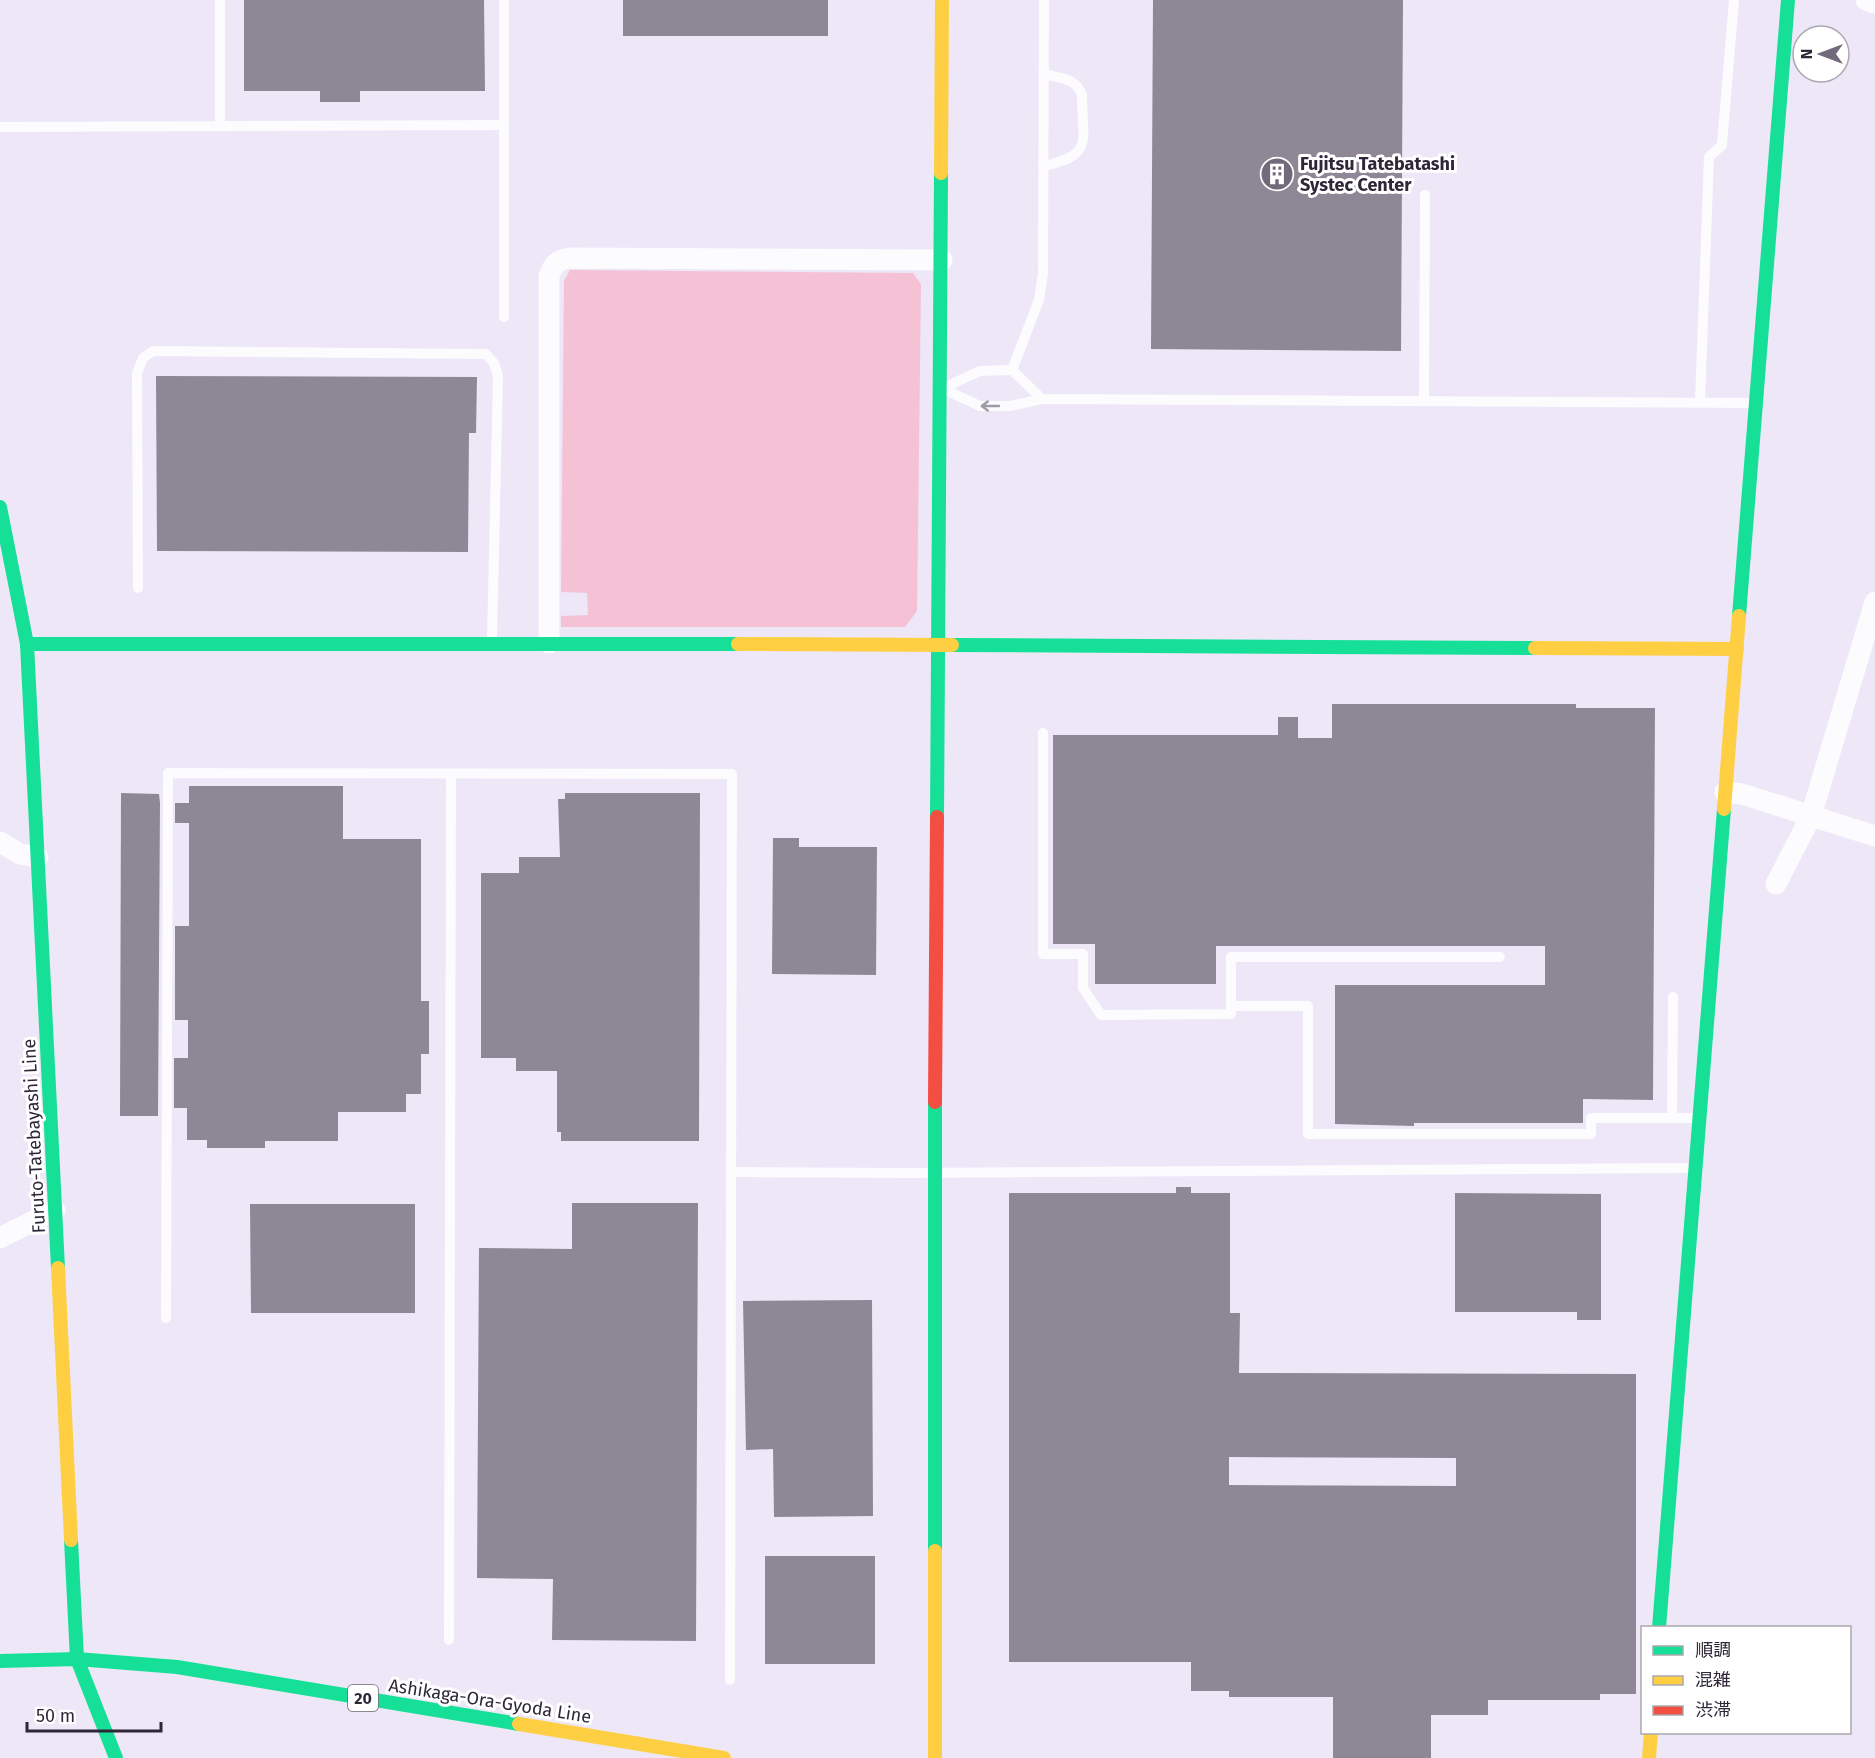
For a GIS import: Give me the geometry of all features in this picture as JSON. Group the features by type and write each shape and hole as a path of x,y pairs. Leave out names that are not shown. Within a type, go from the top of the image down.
{"street":[{"path":"935,1758 935,1173 940,644 942,0"},
{"path":"1659,1626 1788,0"},
{"path":"1866,0 1875,3"},
{"path":"549,643 549,276 560,259 942,260"},
{"name":"Furuto-Tatebayashi Line","path":"0,507 27,644 77,1659 116,1758"},
{"path":"1776,884 1811,816 1875,602"},
{"path":"27,644 492,642 1737,649"},
{"path":"1725,792 1742,794 1875,837"},
{"path":"0,843 20,854 38,857"},
{"path":"0,1238 56,1210"},
{"name":"Ashikaga-Ora-Gyoda Line","path":"0,1661 77,1659 177,1667 645,1752 724,1758"},
{"path":"1649,1758 1651,1734"}],"lane":[{"path":"220,0 220,126"},
{"path":"504,0 504,317"},
{"path":"1012,370 1039,300 1042,273 1044,0"},
{"path":"1700,402 1709,157 1722,145 1734,0"},
{"path":"1043,166 1074,158 1083,143 1083,95 1080,88 1074,82 1044,74"},
{"path":"0,127 504,124"},
{"path":"1424,401 1425,195"},
{"path":"138,588 137,373 143,358 148,354 153,351 486,354 494,363 498,376 492,642"},
{"path":"941,389 980,371 1012,370 1042,399"},
{"path":"941,389 980,406 1010,406 1042,399 1757,403"},
{"path":"1042,734 1042,954 1083,954 1083,988 1101,1015 1231,1014 1231,957 1500,957"},
{"path":"165,1318 168,773 732,774 730,1680"},
{"path":"449,1640 451,774"},
{"path":"1672,1118 1673,997"},
{"path":"1231,1005 1308,1006 1308,1134 1591,1134 1591,1118 1700,1118"},
{"path":"732,1172 935,1173 1696,1168"}],"shaded area":[{"path":"570,270 913,273 921,284 917,611 905,627 561,627 561,616 588,615 587,593 561,592 564,281"}],"building":[{"path":"244,0 484,0 485,91 360,91 360,102 320,102 320,91 244,91"},
{"path":"623,0 828,0 828,36 623,36"},
{"name":"Fujitsu Tatebatashi Systec Center","path":"1153,0 1403,0 1401,351 1151,349"},
{"path":"156,376 477,377 476,433 469,433 468,552 157,551"},
{"path":"1332,704 1576,704 1576,708 1655,708 1653,1100 1583,1099 1583,1123 1414,1123 1414,1126 1335,1124 1335,985 1545,985 1545,946 1216,946 1216,984 1095,984 1095,944 1053,944 1053,735 1278,735 1278,717 1298,717 1298,738 1332,738"},
{"path":"189,786 343,786 343,839 421,839 421,1001 429,1001 429,1054 421,1054 421,1094 406,1094 406,1112 338,1112 338,1141 265,1141 265,1148 207,1148 207,1140 187,1140 187,1108 174,1108 174,1058 188,1058 188,1020 175,1020 175,926 189,926 189,823 175,823 175,803 189,803"},
{"path":"121,793 159,794 158,1116 120,1116"},
{"path":"565,793 700,793 699,1141 561,1141 561,1132 557,1132 557,1071 516,1071 516,1058 481,1058 481,873 519,873 519,857 560,857 558,799 565,799"},
{"path":"773,838 799,838 799,847 877,847 876,975 772,974"},
{"path":"1176,1187 1191,1187 1191,1193 1230,1193 1230,1313 1240,1313 1239,1373 1636,1374 1636,1694 1600,1694 1600,1700 1488,1700 1488,1715 1431,1715 1431,1758 1333,1758 1333,1697 1229,1697 1229,1691 1191,1691 1191,1662 1009,1662 1009,1193 1176,1193","holes":["1229,1457 1456,1458 1456,1486 1229,1485"]},
{"path":"1455,1193 1601,1194 1601,1320 1577,1320 1577,1312 1455,1312"},
{"path":"572,1203 698,1203 696,1641 552,1640 553,1579 477,1578 479,1248 572,1249"},
{"path":"250,1204 415,1204 415,1313 251,1313"},
{"path":"872,1300 873,1516 774,1517 773,1449 746,1450 743,1301"},
{"path":"765,1556 875,1556 875,1664 765,1664"}],"traffic: fast":[{"path":"1739,616 1788,0"},
{"path":"937,817 941,173"},
{"path":"0,507 27,644 58,1268"},
{"path":"27,644 738,644"},
{"path":"952,645 1535,648"},
{"path":"1659,1626 1724,809"},
{"path":"935,1102 935,1551"},
{"path":"71,1540 77,1659 116,1758"},
{"path":"0,1661 77,1659 177,1667 519,1724"}],"traffic: slow":[{"path":"941,173 942,0"},
{"path":"1724,809 1739,616"},
{"path":"738,644 952,645"},
{"path":"1535,648 1737,649"},
{"path":"58,1268 71,1540"},
{"path":"935,1551 935,1758"},
{"path":"519,1724 724,1758"},
{"path":"1649,1758 1651,1734"}],"traffic: jam":[{"path":"935,1102 937,817"}],"place":[{"name":"Fujitsu Tatebatashi Systec Center","path":"1277,174"}]}
